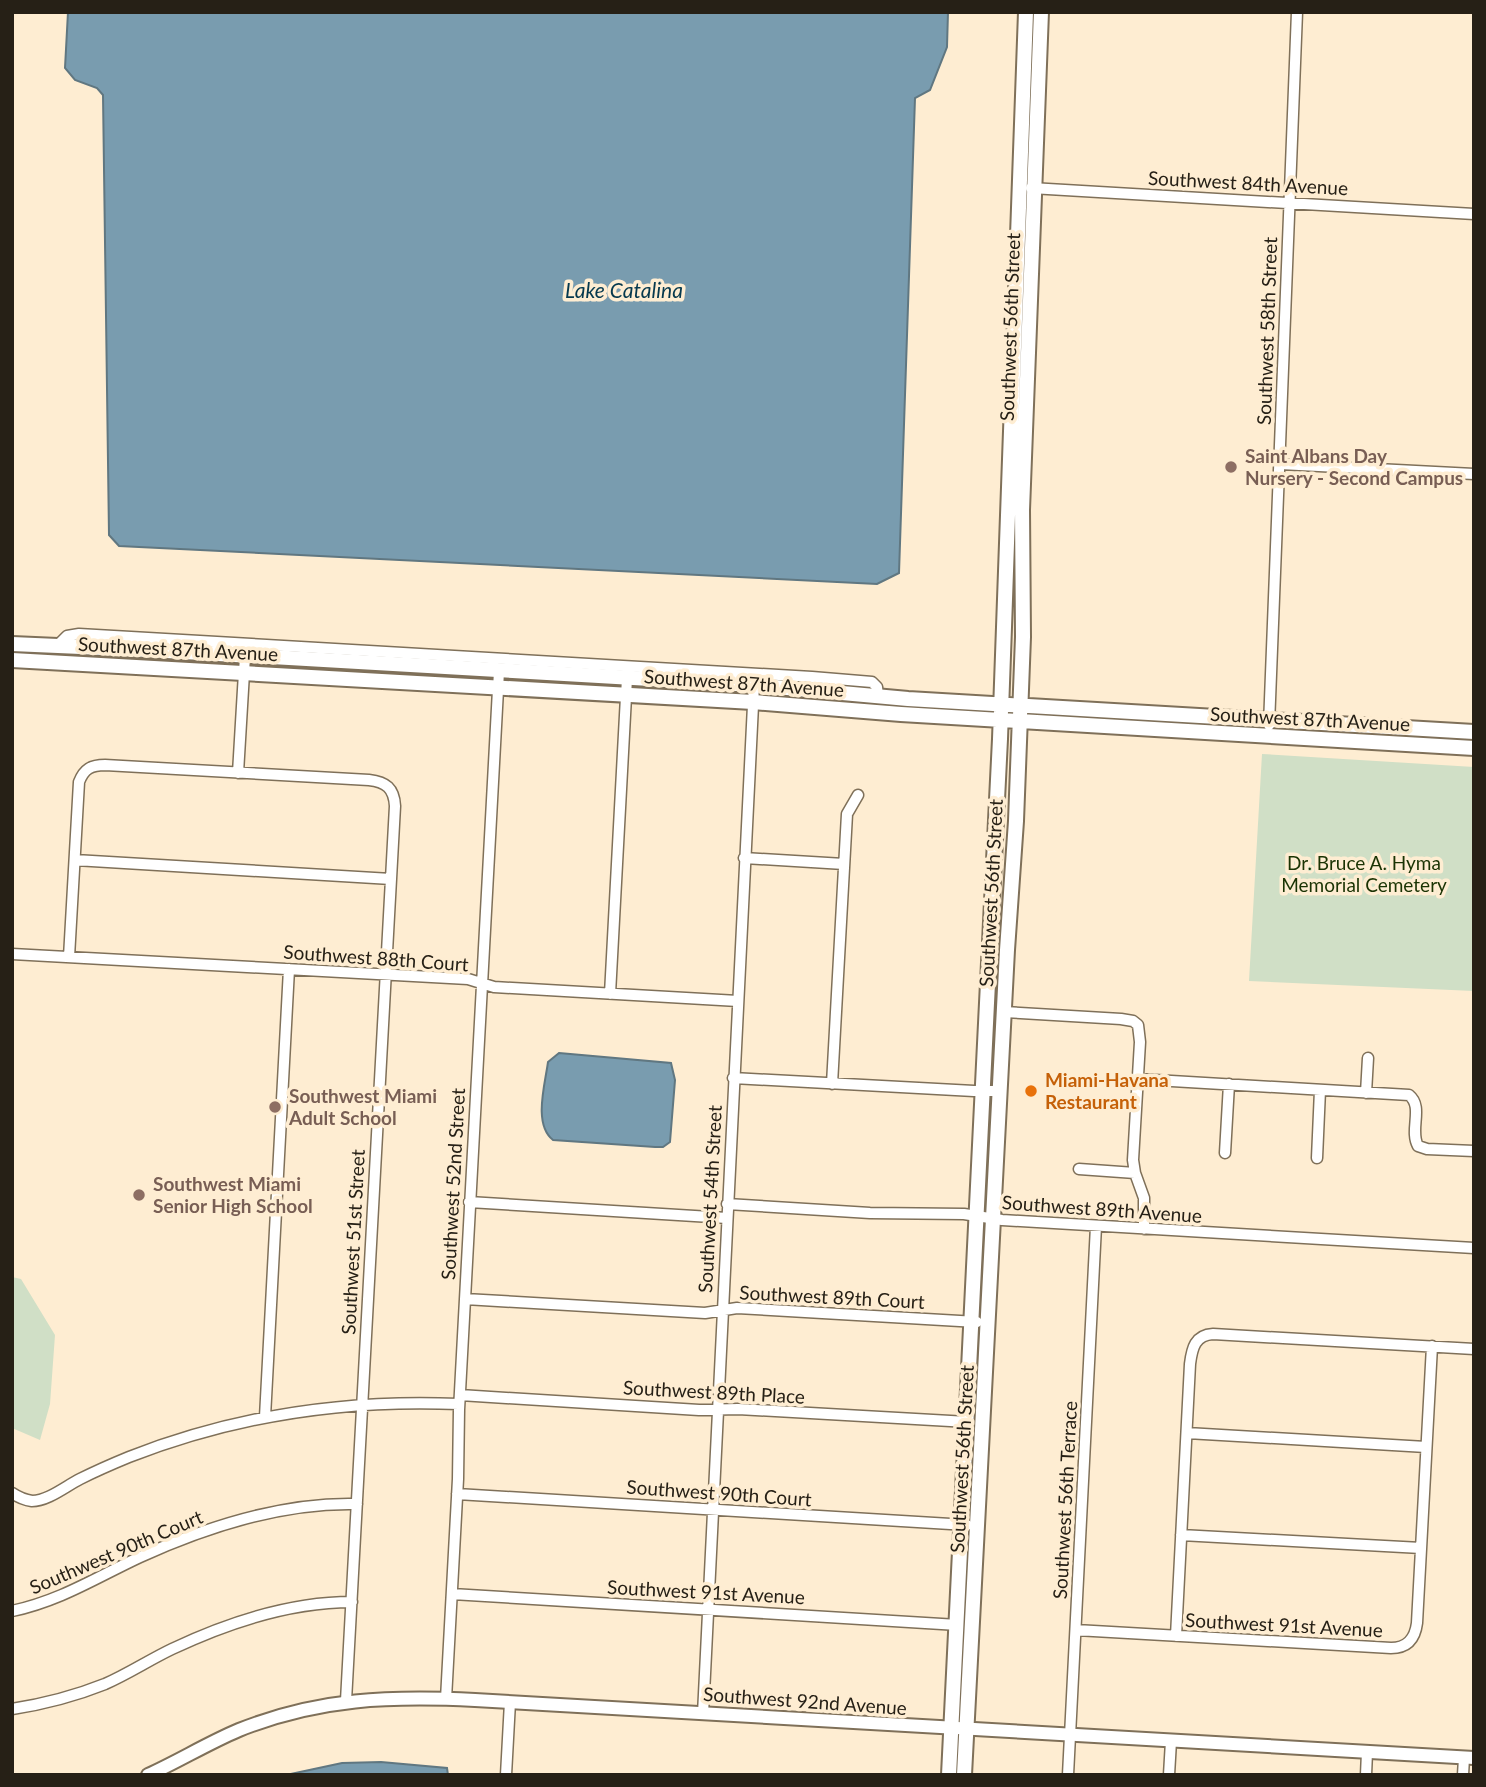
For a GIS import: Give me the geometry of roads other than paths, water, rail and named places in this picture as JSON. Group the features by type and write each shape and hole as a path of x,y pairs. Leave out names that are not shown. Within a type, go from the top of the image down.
{"main road":[{"name":"Southwest 56th Street","path":"964,1775 1020,705 1024,591 1019,402 1019,187 1026,12"},
{"name":"Southwest 56th Street","path":"949,1775 1001,720 1019,402 1035,188 1041,12"},
{"name":"Southwest 87th Avenue","path":"12,644 245,656 378,657 499,671 754,685 1002,705 1474,732"},
{"path":"376,679 378,657"},
{"name":"Southwest 87th Avenue","path":"12,660 626,694 1001,720 1474,748"},
{"path":"859,710 875,703 878,696"},
{"path":"1399,743 1400,727"}],"street":[{"name":"Southwest 58th Street","path":"1268,736 1297,12"},
{"name":"Southwest 84th Avenue","path":"1019,187 1474,214"},
{"path":"1280,464 1474,474"},
{"name":"Southwest 87th Avenue","path":"57,646 67,636 79,634 378,657 867,681 875,684 878,696"},
{"path":"69,957 79,782 86,770 91,766 105,765 237,773 245,656"},
{"name":"Southwest 52nd Street","path":"446,1699 469,1202 499,671"},
{"path":"610,994 627,678"},
{"name":"Southwest 54th Street","path":"703,1714 754,685"},
{"name":"Southwest 51st Street","path":"237,773 369,780 389,787 395,806 346,1701"},
{"path":"832,1083 847,814 858,795"},
{"path":"744,858 844,864"},
{"path":"75,860 391,879"},
{"name":"Southwest 88th Court","path":"12,954 468,979 494,987 738,1001"},
{"path":"265,1417 289,969"},
{"path":"1004,1012 1125,1019 1138,1025 1140,1042 1135,1172 1144,1198 1144,1229"},
{"path":"1366,1093 1368,1058"},
{"path":"733,1078 1000,1091"},
{"path":"1138,1079 1405,1095 1413,1098 1416,1108 1416,1144 1424,1148 1474,1151"},
{"path":"1226,1153 1229,1084"},
{"path":"1317,1158 1320,1090"},
{"path":"1079,1169 1135,1172"},
{"path":"469,1202 727,1218"},
{"name":"Southwest 89th Avenue","path":"727,1204 978,1216 993,1220 1474,1248"},
{"name":"Southwest 56th Terrace","path":"1068,1775 1096,1226"},
{"name":"Southwest 89th Court","path":"464,1299 705,1313 737,1308 989,1323"},
{"path":"1176,1636 1191,1353 1197,1340 1206,1334 1213,1334 1474,1349"},
{"path":"1181,1535 1421,1548 1432,1346"},
{"name":"Southwest 89th Place","path":"12,1493 24,1499 36,1500 143,1452 228,1425 265,1417 362,1405 459,1400 968,1423"},
{"path":"1186,1433 1426,1447"},
{"name":"Southwest 90th Court","path":"457,1494 978,1526"},
{"name":"Southwest 90th Court","path":"12,1611 61,1597 139,1558 214,1529 283,1512 330,1504 357,1504"},
{"name":"Southwest 91st Avenue","path":"1076,1630 1386,1648 1406,1645 1416,1629 1421,1548"},
{"name":"Southwest 91st Avenue","path":"452,1594 958,1625"},
{"path":"12,1709 47,1703 90,1690 173,1649 240,1622 312,1605 352,1602"},
{"name":"Southwest 92nd Avenue","path":"148,1775 225,1736 299,1710 346,1701 400,1698 510,1702 1469,1758"},
{"path":"506,1775 510,1702"},
{"path":"1169,1775 1171,1741"},
{"path":"1366,1775 1367,1752"},
{"path":"1463,1775 1469,1758"}],"water":[{"name":"Lake Catalina","path":"68,12 948,12 947,47 930,90 915,98 899,573 877,584 119,546 109,535 103,95 97,88 75,80 65,68"},
{"path":"559,1053 671,1063 675,1080 670,1142 663,1147 655,1147 553,1140 543,1124 542,1104 548,1062"},
{"path":"381,1762 447,1768 448,1775 286,1775 342,1763"}],"place":[{"name":"Saint Albans Day Nursery - Second Campus","path":"1231,467"},
{"name":"Miami-Havana Restaurant","path":"1031,1091"},
{"name":"Southwest Miami Adult School","path":"275,1107"},
{"name":"Southwest Miami Senior High School","path":"139,1195"}],"park label":[{"name":"Dr. Bruce A. Hyma Memorial Cemetery","path":"1364,874"}]}
